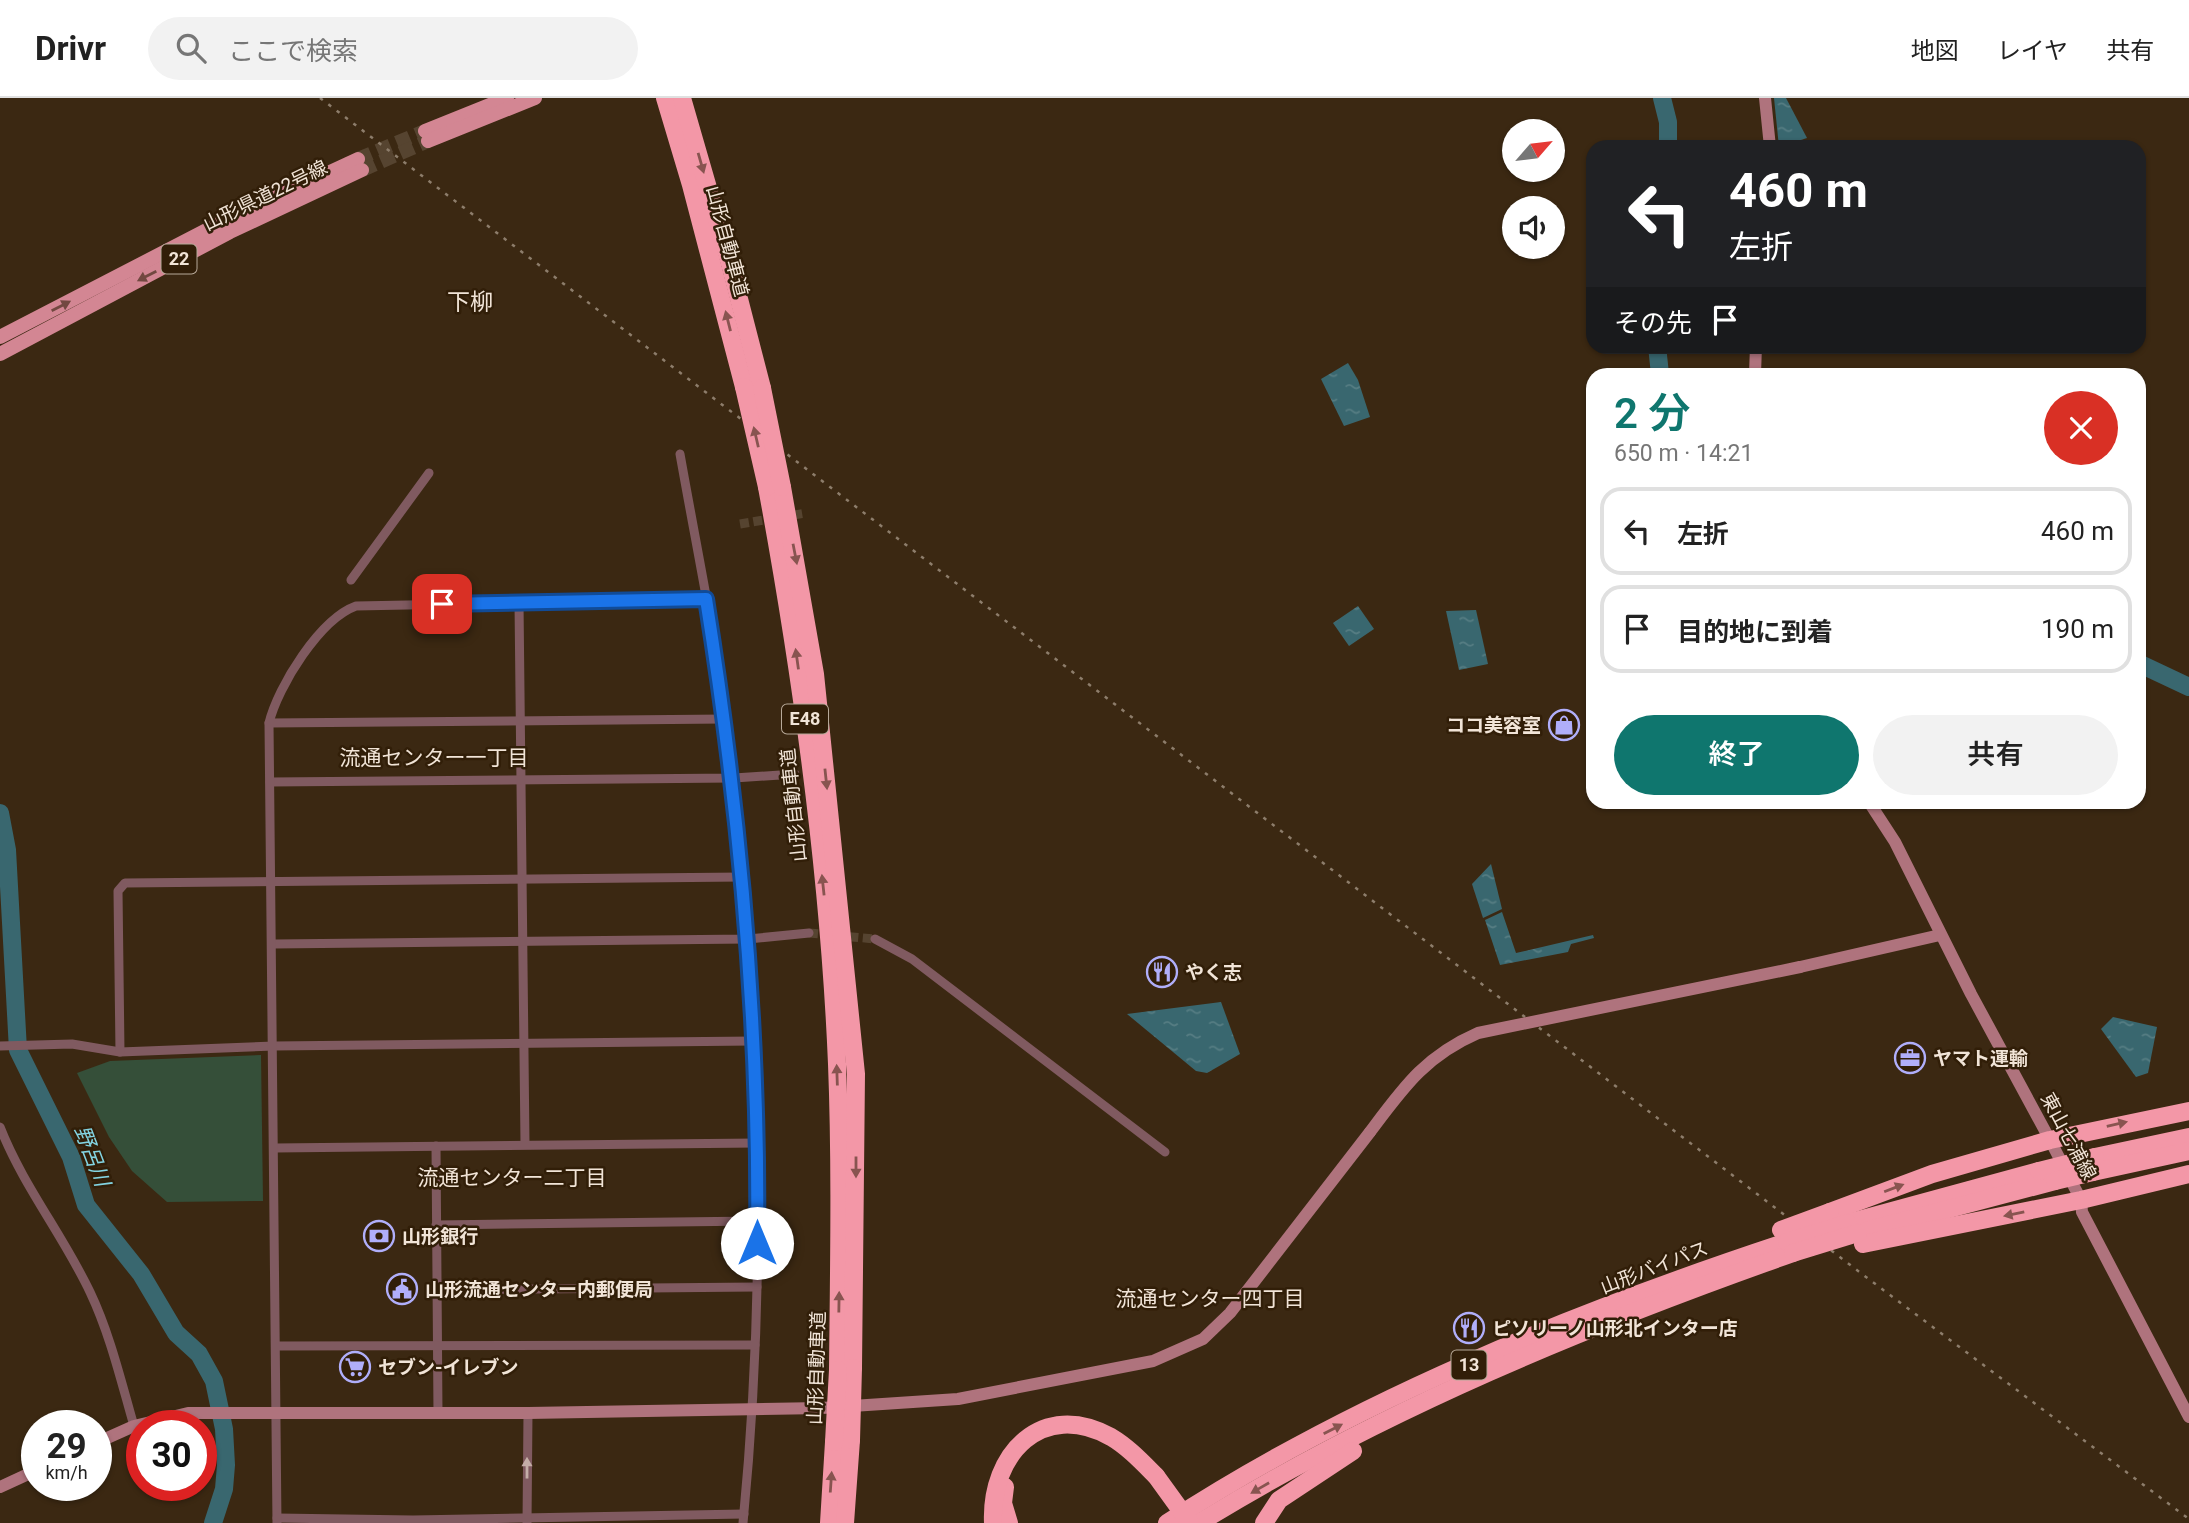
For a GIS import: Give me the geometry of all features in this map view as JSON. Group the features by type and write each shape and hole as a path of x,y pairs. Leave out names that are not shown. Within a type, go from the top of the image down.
{"highway":[{"name":"山形自動車道","path":"665,98 716,274 753,388"},
{"name":"山形自動車道","path":"682,98 730,264 753,388 815,674 856,1074 843,1441 845,1523"},
{"path":"1790,1247 1830,1212 1932,1174 2050,1140 2189,1111"},
{"name":"山形バイパス","path":"1167,1523 1293,1450 1447,1375 1654,1286 1790,1247 1856,1233 2055,1181 2094,1164 2189,1137"},
{"name":"山形バイパス","path":"1856,1233 2039,1171 2189,1151"},
{"path":"1790,1247 1856,1233 2081,1200 2189,1174"},
{"name":"山形バイパス","path":"1199,1523 1299,1466 1560,1341 1790,1247"},
{"path":"1265,1523 1279,1500 1314,1474 1368,1442 1510,1370 1560,1341"},
{"path":"993,1523 995,1484 1011,1452 1025,1440 1060,1425 1085,1428 1110,1436 1153,1478 1190,1523"},
{"path":"1009,1523 1004,1489 1010,1473 1021,1457 1042,1442 1068,1436 1098,1442 1153,1478 1180,1523"},
{"name":"山形自動車道","path":"828,1523 843,1441"},
{"path":"843,1441 850,1523"},
{"path":"1151,1523 1239,1470 1293,1450"}],"main road":[{"path":"506,98 427,136 535,98"},
{"name":"山形県道22号線","path":"0,337 224,221 360,164 0,354"}],"street":[{"path":"1765,98 1769,140"},
{"path":"680,454 706,599 734,778 748,939 757,1143 757,1287 752,1408 743,1519 277,1521 274,944 269,723 283,686 331,619 347,609 365,604 706,599"},
{"path":"351,580 429,473"},
{"path":"519,603 525,1144"},
{"path":"269,723 725,719"},
{"path":"270,782 734,778 795,774"},
{"name":"東山七浦線","path":"1874,809 1895,842 1940,935 2050,1140 2081,1200 2082,1212 2189,1418"},
{"path":"120,1052 118,891 125,883 743,877"},
{"path":"274,944 748,939 809,933"},
{"path":"217,1412 528,1413 835,1407 958,1399 1105,1372 1177,1353 1203,1339 1230,1313 1370,1132 1431,1059 1448,1045 1478,1033 1800,967 1940,935"},
{"path":"875,939 912,959 1165,1152"},
{"path":"4,1046 72,1044 120,1052 274,1046 754,1041"},
{"path":"0,1127 14,1162 91,1293 108,1335 129,1410"},
{"path":"275,1148 757,1143"},
{"path":"436,1146 439,1413"},
{"path":"436,1225 757,1221"},
{"path":"436,1290 757,1287"},
{"path":"276,1346 755,1345"},
{"path":"527,1520 528,1413"},
{"path":"0,1487 21,1477"}],"green space":[{"path":"261,1055 263,1201 167,1202 132,1171 109,1137 77,1073 110,1061"}],"water":[{"path":"1774,98 1786,98 1807,138 1778,140"},
{"path":"1348,363 1358,380 1370,417 1344,426 1321,379"},
{"path":"1358,606 1374,629 1349,646 1333,623"},
{"path":"1476,610 1488,664 1459,670 1446,611"},
{"path":"1491,864 1502,909 1483,918 1472,884"},
{"path":"1502,912 1516,953 1593,935 1594,938 1571,944 1568,952 1500,965 1485,920"},
{"path":"1221,1002 1240,1054 1207,1073 1196,1071 1127,1014"},
{"path":"2113,1017 2157,1027 2148,1073 2136,1077 2101,1029"}],"waterway":[{"path":"1662,98 1668,122 1668,140"},
{"path":"1658,354 1659,368"},
{"path":"2146,667 2189,687"},
{"name":"野呂川","path":"0,813 7,850 18,1050 71,1157 86,1205 141,1274 176,1333 199,1354 214,1381 224,1429 226,1465 224,1489 213,1523"}],"tunnel":[{"path":"358,159 425,131"},
{"path":"362,170 428,141"},
{"path":"740,524 806,513"},
{"path":"809,933 875,939"}],"railway":[{"path":"320,98 1862,1274 2189,1519"}],"place":[{"name":"ココ美容室","path":"1564,725"},
{"name":"やく志","path":"1162,972"},
{"name":"ヤマト運輸","path":"1910,1058"},
{"name":"山形銀行","path":"379,1236"},
{"name":"山形流通センター内郵便局","path":"402,1289"},
{"name":"ピソリーノ山形北インター店","path":"1469,1328"},
{"name":"セブン-イレブン","path":"355,1367"}],"district":[{"name":"下柳","path":"470,302"},
{"name":"流通センター一丁目","path":"434,758"},
{"name":"流通センター二丁目","path":"512,1178"},
{"name":"流通センター四丁目","path":"1210,1299"}],"route":[{"path":"442,604 706,599 734,778 748,939 754,1041 757,1243"}]}
